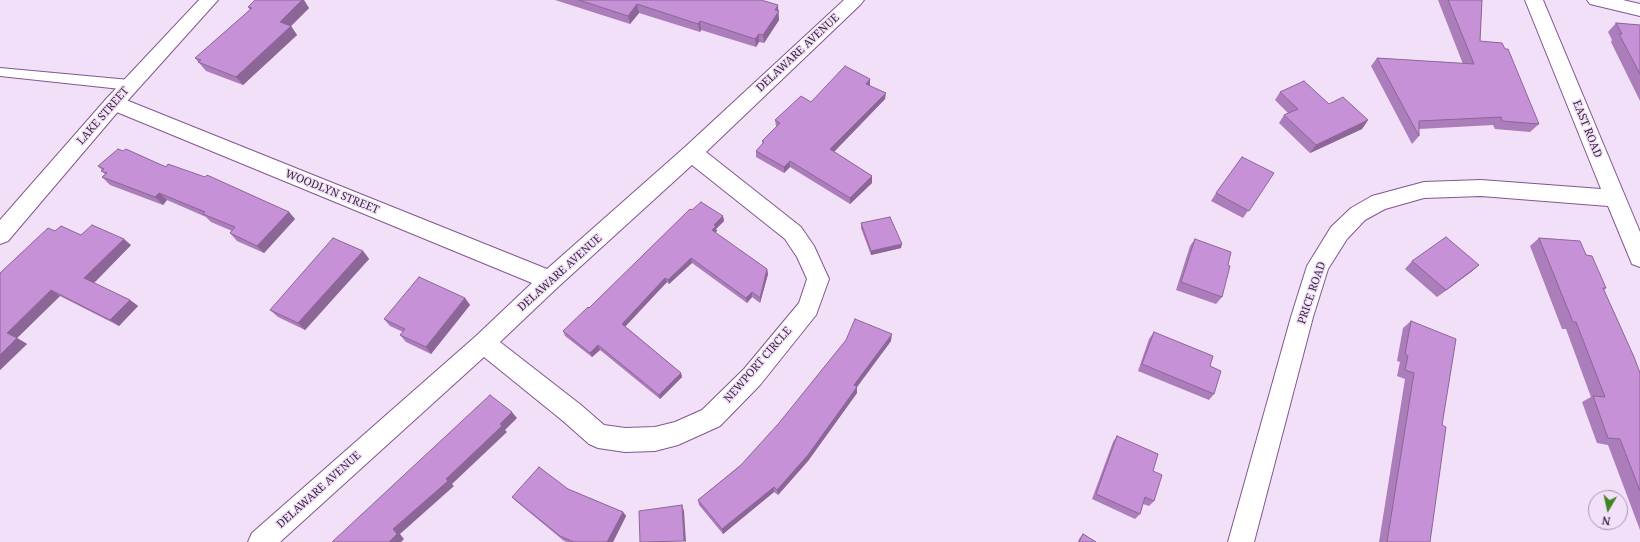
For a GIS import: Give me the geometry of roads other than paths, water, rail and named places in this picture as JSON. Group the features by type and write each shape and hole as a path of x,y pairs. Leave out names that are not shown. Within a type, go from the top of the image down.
{"street":[{"name":"LAKE STREET","path":"0,235 130,85 209,0"},
{"name":"DELAWARE AVENUE","path":"261,542 484,343 550,280 692,153 852,0"},
{"name":"EAST ROAD","path":"1534,0 1640,258"},
{"path":"1596,0 1640,10"},
{"name":"WOODLYN STREET","path":"114,103 550,280"},
{"name":"NEWPORT CIRCLE","path":"484,343 572,413 598,436 625,440 655,439 678,433 711,418 752,376 808,308 818,279 806,252 792,233 692,153"},
{"name":"PRICE ROAD","path":"1241,542 1302,317 1318,266 1339,233 1358,214 1379,202 1424,190 1481,188 1615,198"}],"lane":[{"path":"0,72 130,85"}]}
